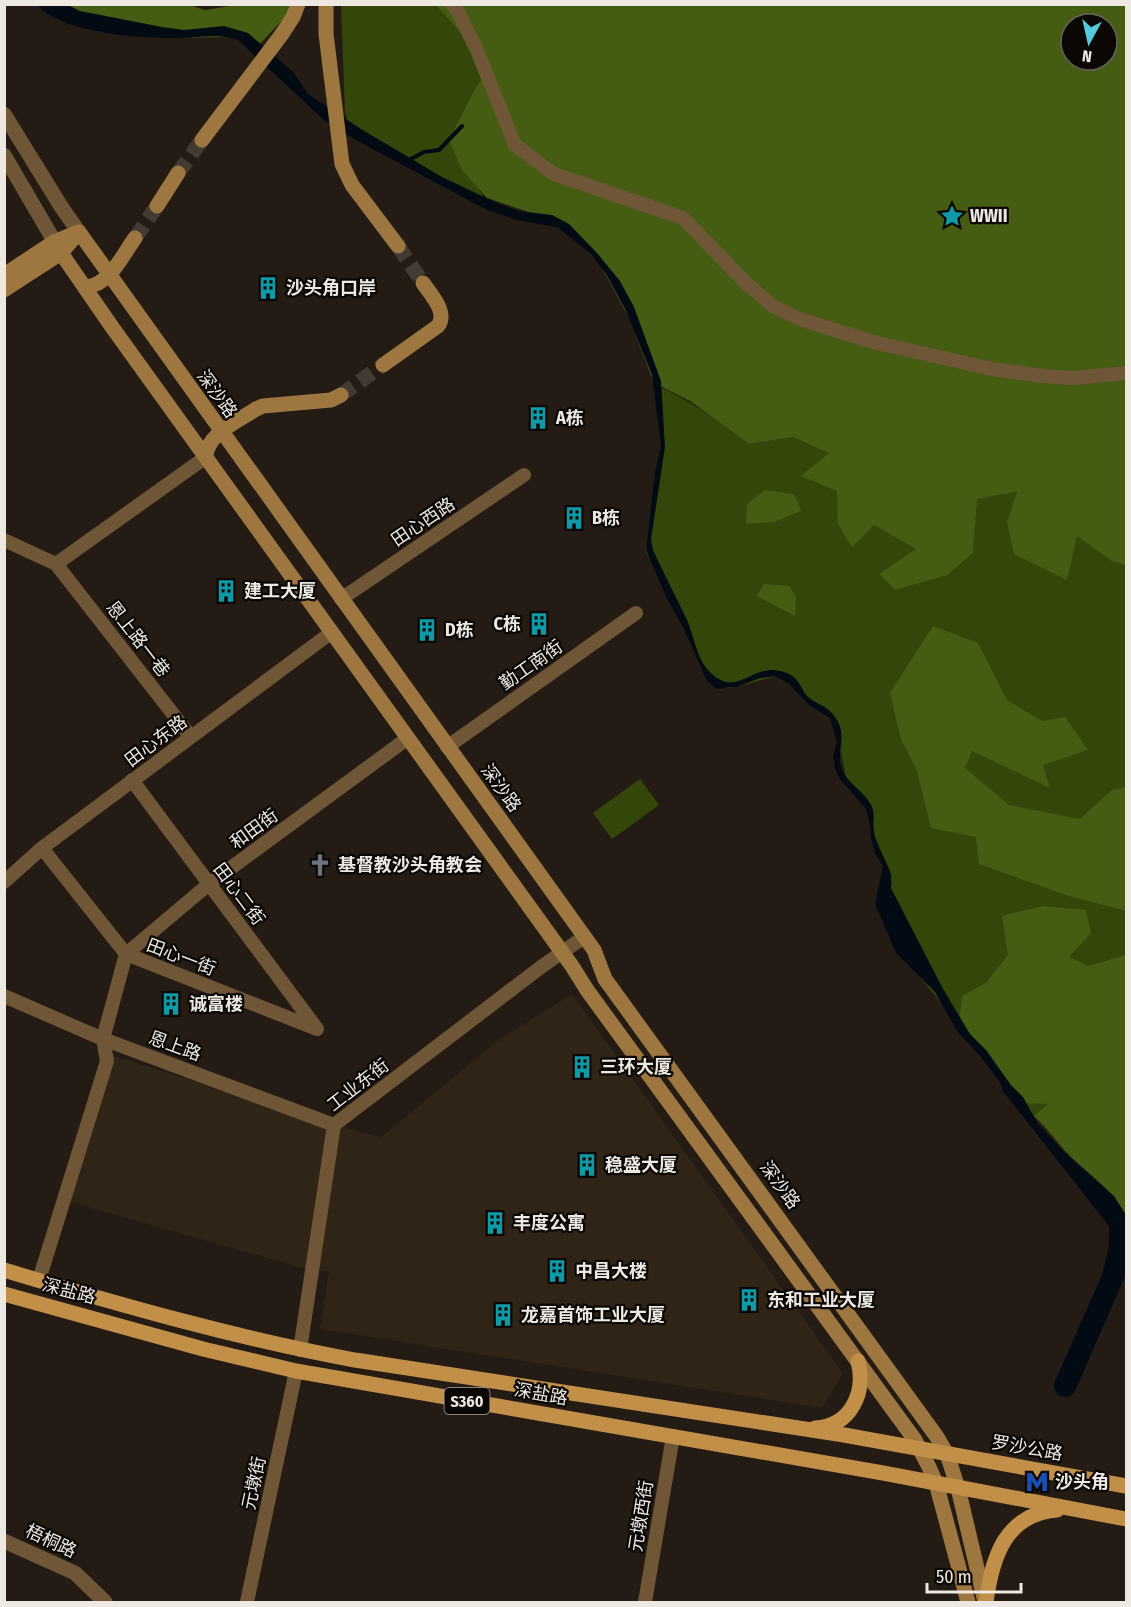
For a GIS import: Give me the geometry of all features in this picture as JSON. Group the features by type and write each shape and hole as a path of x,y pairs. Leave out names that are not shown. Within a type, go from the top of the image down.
{"main road":[{"path":"202,140 282,34 298,4"},
{"path":"327,4 326,34 342,164 352,185 398,246"},
{"path":"157,206 178,173"},
{"path":"4,290 79,232"},
{"name":"深沙路","path":"79,232 594,950 605,979 917,1407 947,1454 958,1488 986,1602"},
{"path":"85,287 99,283 109,275 135,238"},
{"path":"4,275 58,247"},
{"path":"58,247 587,990 921,1449 936,1483 968,1602"},
{"path":"383,365 441,322 441,311 423,283"},
{"path":"206,457 209,444 221,432 263,406 331,400 341,395"},
{"name":"深盐路","path":"4,1270 213,1329 300,1350 921,1449"},
{"name":"深盐路","path":"4,1294 203,1349 296,1371 936,1483"},
{"path":"805,1429 835,1424 855,1405 861,1386 858,1361"},
{"name":"罗沙公路","path":"921,1449 1126,1486"},
{"name":"S360","path":"936,1483 1126,1519"},
{"path":"986,1602 992,1567 1004,1541 1012,1530 1024,1520 1038,1514 1076,1509"}],"street":[{"path":"452,4 477,50 515,144 554,174 683,218 747,284 773,306 800,319 873,342 992,369 1072,378 1126,373"},
{"name":"深沙路","path":"4,114 79,232"},
{"path":"4,155 58,247"},
{"path":"56,564 206,457"},
{"name":"田心西路","path":"341,599 524,475"},
{"name":"恩上路一巷","path":"4,540 56,564 191,737"},
{"name":"勤工南街","path":"447,747 636,613"},
{"name":"田心东路","path":"4,882 42,848 332,632"},
{"name":"和田街","path":"126,954 209,884 408,738"},
{"name":"田心二街","path":"132,780 317,1029"},
{"name":"田心一街","path":"42,848 126,954 317,1029"},
{"name":"工业东街","path":"300,1350 334,1125 584,937"},
{"path":"39,1280 107,1061 103,1039 126,954"},
{"name":"恩上路","path":"4,996 103,1039 334,1125"},
{"name":"元墩街","path":"247,1602 296,1371"},
{"name":"元墩西街","path":"645,1602 673,1436"},
{"name":"梧桐路","path":"4,1541 75,1573 105,1602"}],"shaded area":[{"path":"38,5 68,5 80,11 184,30 224,26 248,33 294,73 308,94 361,129 442,177 499,204 519,211 552,215 569,224 597,253 620,281 634,307 661,381 665,447 651,539 653,550 687,620 702,661 711,673 721,680 730,682 765,671 775,670 787,673 797,680 807,696 827,708 834,716 841,733 840,761 843,772 871,805 876,840 888,866 891,888 943,989 970,1034 986,1050 1011,1085 1023,1097 1038,1124 1065,1153 1114,1196 1126,1215 1126,1247 1113,1236 1112,1230 1003,1091 1000,1082 957,1031 935,992 896,953 875,904 883,866 875,853 866,809 840,779 835,768 833,756 837,742 830,718 809,705 790,685 775,676 760,678 737,687 720,689 707,681 646,550 655,473 661,446 652,375 625,309 606,274 591,254 557,227 516,220 485,209 356,140 324,120 238,40 217,36 164,38 104,32 64,22"},
{"path":"572,994 843,1373 822,1408 320,1329 329,1272 303,1268 67,1201 113,1056 380,1138 500,1039"}],"green space":[{"path":"186,4 205,10 236,5 289,5 286,16 261,43 231,37 161,38 84,28 39,5"},
{"path":"341,5 452,5 486,72 451,136 483,196 480,202 349,129 345,111"},
{"path":"436,5 1126,5 1126,565 1112,561 1077,536 1067,580 1014,554 1007,522 1017,492 977,499 973,553 947,575 895,590 879,574 916,549 874,525 852,547 838,524 837,491 801,476 829,453 793,437 749,444 690,401 654,383 629,318 596,257 552,220 487,198 462,170 449,140 476,87 486,74 477,50"},
{"path":"657,386 693,405 749,444 793,437 835,454 854,544 874,525 920,549 879,574 895,590 973,553 976,499 1018,492 1007,522 1076,535 1126,563 1126,1054 1034,1116 892,943 875,904 892,876 874,834 871,805 846,778 834,716 775,676 737,687 715,688 645,550 653,526 661,446"},
{"path":"765,490 794,494 801,511 774,522 746,524 747,504"},
{"path":"764,584 789,586 796,597 795,616 757,596"},
{"path":"933,626 978,643 1007,700 1042,721 1065,717 1088,750 1043,765 1050,788 972,751 965,768 1009,805 1080,819 1112,790 1126,787 1126,911 1069,896 979,864 976,837 931,828 917,771 901,739 890,693"},
{"path":"640,779 659,805 612,839 593,813"},
{"path":"1043,906 1086,910 1091,933 1069,957 1088,966 1126,955 1126,1214 1109,1192 1071,1157 1034,1116 1048,1104 1018,1103 959,1023 962,996 986,983 1008,955 1002,916"}],"waterway":[{"path":"409,160 424,152 439,150 462,126"},
{"path":"1065,1386 1113,1277 1120,1247 1120,1223"}],"tunnel":[{"path":"178,173 202,140"},
{"path":"135,238 157,206"},
{"path":"398,246 423,283"},
{"path":"341,395 383,365"}],"place":[{"name":"WWII","path":"952,216"},
{"name":"沙头角口岸","path":"268,288"},
{"name":"A栋","path":"538,418"},
{"name":"B栋","path":"574,518"},
{"name":"建工大厦","path":"226,591"},
{"name":"C栋","path":"539,624"},
{"name":"D栋","path":"427,630"},
{"name":"基督教沙头角教会","path":"320,865"},
{"name":"诚富楼","path":"171,1004"},
{"name":"三环大厦","path":"582,1067"},
{"name":"稳盛大厦","path":"587,1165"},
{"name":"丰度公寓","path":"495,1223"},
{"name":"中昌大楼","path":"557,1271"},
{"name":"东和工业大厦","path":"749,1300"},
{"name":"龙嘉首饰工业大厦","path":"503,1315"},
{"name":"沙头角","path":"1037,1482"}]}
